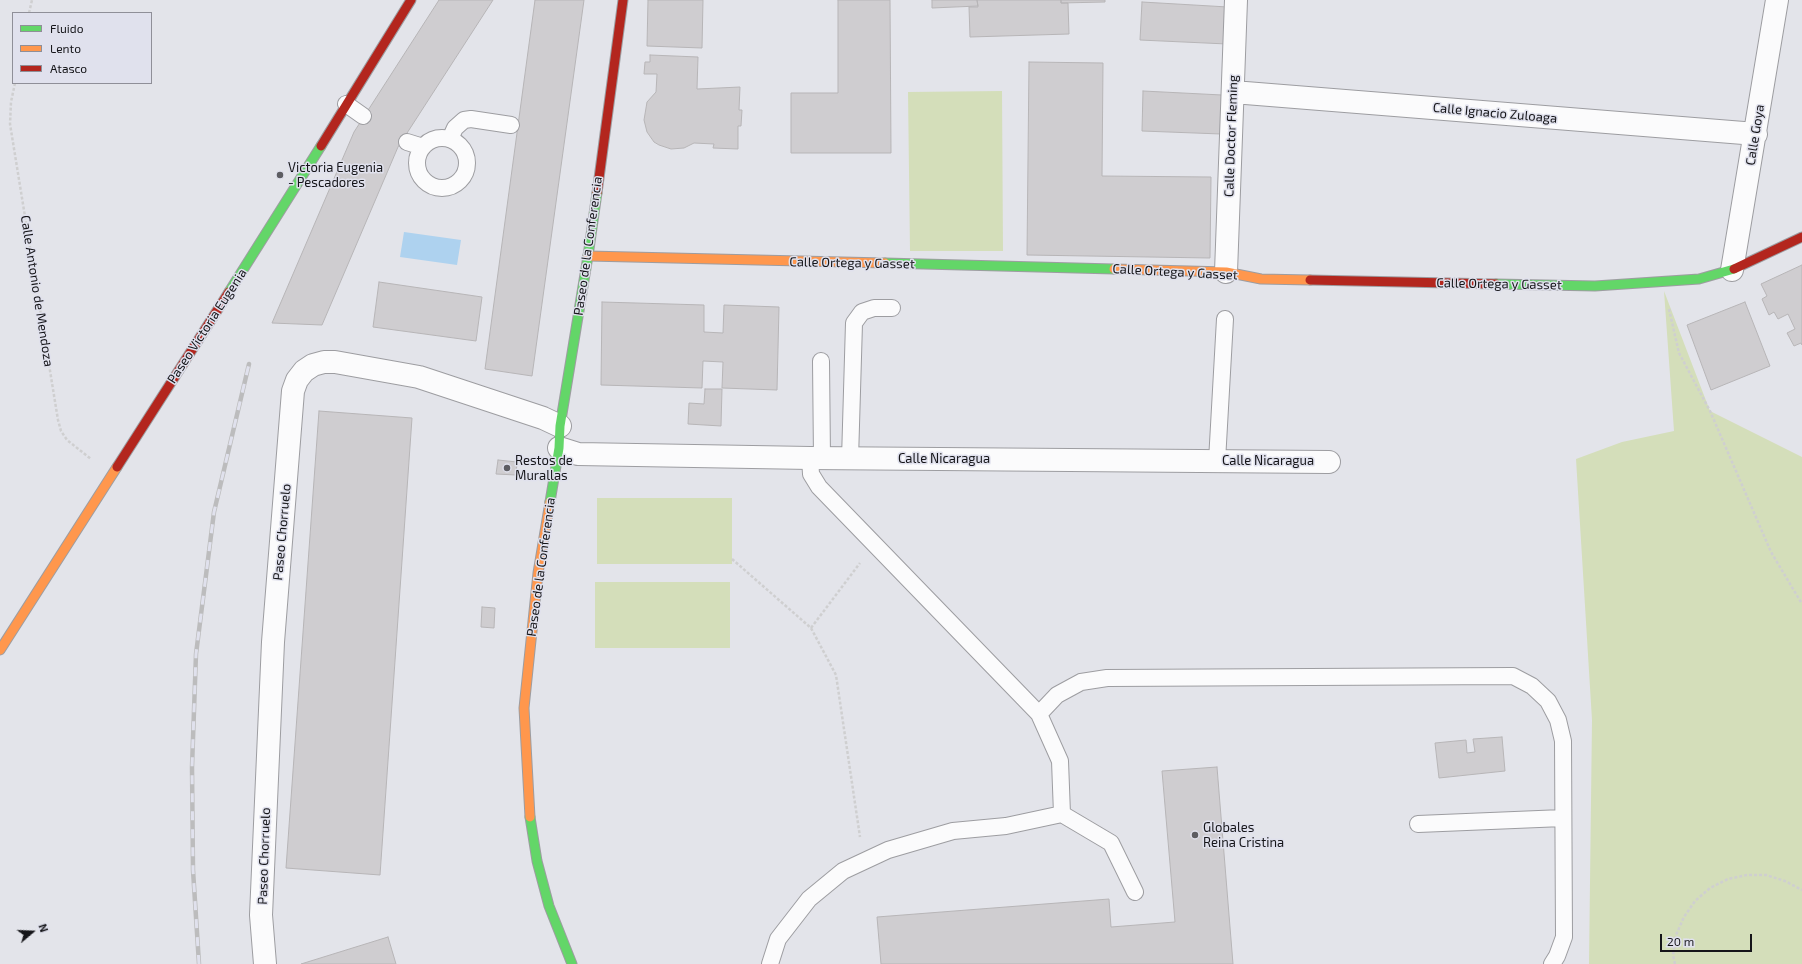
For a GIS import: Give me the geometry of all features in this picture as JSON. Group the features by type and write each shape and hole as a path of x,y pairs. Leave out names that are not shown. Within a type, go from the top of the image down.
{"street":[{"name":"Paseo Victoria Eugenia","path":"0,650 261,242 411,0"},
{"name":"Paseo de la Conferencia","path":"572,964 549,906 537,861 530,817 524,708 538,574 559,448 560,426 588,256 623,0"},
{"name":"Calle Doctor Fleming","path":"1226,272 1234,92 1236,0"},
{"name":"Calle Goya","path":"1732,270 1756,134 1777,0"},
{"name":"Calle Ignacio Zuloaga","path":"1234,92 1756,134"},
{"name":"Calle Ortega y Gasset","path":"588,256 1226,272 1261,279 1595,286 1699,279 1732,270 1802,237"},
{"name":"Paseo Chorruelo","path":"265,964 261,915 273,642 293,390 297,380 304,371 313,365 324,362 342,363 419,377 543,418 560,426"},
{"name":"Calle Nicaragua","path":"559,448 578,454 850,459 1329,462"}],"lane":[{"path":"346,104 363,116"},
{"path":"450,139 454,128 464,120 470,119 511,125"},
{"path":"440,138 450,139 459,144 464,152 467,162 466,171 462,180 454,186 445,189 435,188 426,183 420,175 417,166 418,156 423,147 430,141 440,138"},
{"path":"407,142 423,147"},
{"path":"850,459 854,323 862,312 874,308 892,308"},
{"path":"1217,461 1225,319"},
{"path":"821,361 816,458 812,474 819,487 1039,714 1060,761 1062,814"},
{"path":"1039,714 1057,695 1081,682 1107,678 1513,676 1532,686 1548,701 1558,720 1562,741 1564,936 1557,956 1552,964"},
{"path":"770,964 778,939 808,899 843,871 888,850 953,831 1006,826 1062,814 1111,843 1135,892"},
{"path":"1418,824 1563,818"}],"path":[{"path":"29,12 32,0"},
{"name":"Calle Antonio de Mendoza","path":"15,84 10,124 61,431 75,448 113,473"},
{"path":"1662,281 1679,352 1710,411 1771,552 1802,604"},
{"path":"811,628 875,544"},
{"path":"732,559 811,628 836,675 859,834 870,858"},
{"path":"1674,964 1673,955 1676,935 1684,917 1695,901 1710,888 1728,879 1747,875 1766,875 1785,881 1802,890"}],"green space":[{"path":"1002,91 1003,251 910,251 908,92"},
{"path":"1664,291 1710,411 1802,457 1802,964 1589,964 1592,720 1576,459 1622,442 1674,431"},
{"path":"597,498 732,498 732,564 597,564"},
{"path":"595,582 730,582 730,648 595,648"}],"water":[{"path":"404,232 461,240 457,265 400,257"}],"building":[{"path":"439,0 493,0 398,147 322,325 272,323 354,132"},
{"path":"535,0 584,0 532,376 485,369"},
{"path":"648,0 703,0 702,48 647,46"},
{"path":"838,0 890,0 891,153 791,153 791,93 838,93"},
{"path":"932,0 977,0 978,6 932,8"},
{"path":"977,0 1061,0 1061,3 1068,3 1069,34 970,37 969,7 978,7"},
{"path":"1061,0 1105,0 1105,2 1061,3"},
{"path":"1142,2 1228,7 1227,44 1140,40"},
{"path":"650,55 698,57 697,89 740,87 739,110 742,110 741,126 738,126 738,149 713,148 714,144 694,143 684,148 671,149 654,142 647,132 644,120 647,102 656,92 657,74 644,74 645,62 650,62"},
{"path":"1029,62 1103,63 1102,176 1211,177 1210,258 1027,255"},
{"path":"1143,91 1222,95 1221,134 1142,131"},
{"path":"1802,265 1802,345 1801,343 1794,346 1787,333 1795,329 1788,314 1778,319 1774,312 1769,315 1762,299 1767,296 1761,284"},
{"path":"379,282 482,297 476,341 373,327"},
{"path":"602,302 704,305 704,332 723,333 724,305 779,307 777,390 722,388 723,362 703,361 702,388 601,385"},
{"path":"1745,302 1770,366 1711,390 1687,325"},
{"path":"705,389 722,389 721,426 688,424 689,403 704,404"},
{"path":"319,411 412,418 380,875 286,868"},
{"name":"Restos de Murallas","path":"498,460 517,462 516,475 496,474"},
{"path":"482,607 495,608 494,628 481,627"},
{"path":"1502,737 1505,771 1439,778 1435,743 1466,740 1467,753 1475,752 1473,739"},
{"name":"Globales Reina Cristina","path":"1217,767 1233,964 881,964 877,917 1109,899 1111,927 1175,922 1162,771"},
{"path":"388,937 396,964 301,964"}],"railway":[{"path":"199,964 193,870 192,767 196,654 214,512 249,364"}],"traffic: fast":[{"path":"229,292 321,146"},
{"path":"550,502 559,448 560,426 597,193"},
{"path":"885,263 1114,269"},
{"path":"1496,284 1595,286 1699,279 1734,269"},
{"path":"530,817 537,861 549,906 572,964"}],"traffic: slow":[{"path":"588,256 885,263"},
{"path":"1114,269 1226,272 1261,279 1310,280"},
{"path":"0,650 117,467"},
{"path":"530,817 524,708 538,573 550,502"}],"traffic: jam":[{"path":"321,146 411,0"},
{"path":"597,193 623,0"},
{"path":"1734,269 1802,237"},
{"path":"1310,280 1496,284"},
{"path":"117,467 229,292"}],"place":[{"name":"Victoria Eugenia - Pescadores","path":"280,175"},
{"name":"Restos de Murallas","path":"507,468"},
{"name":"Globales Reina Cristina","path":"1195,835"}]}
